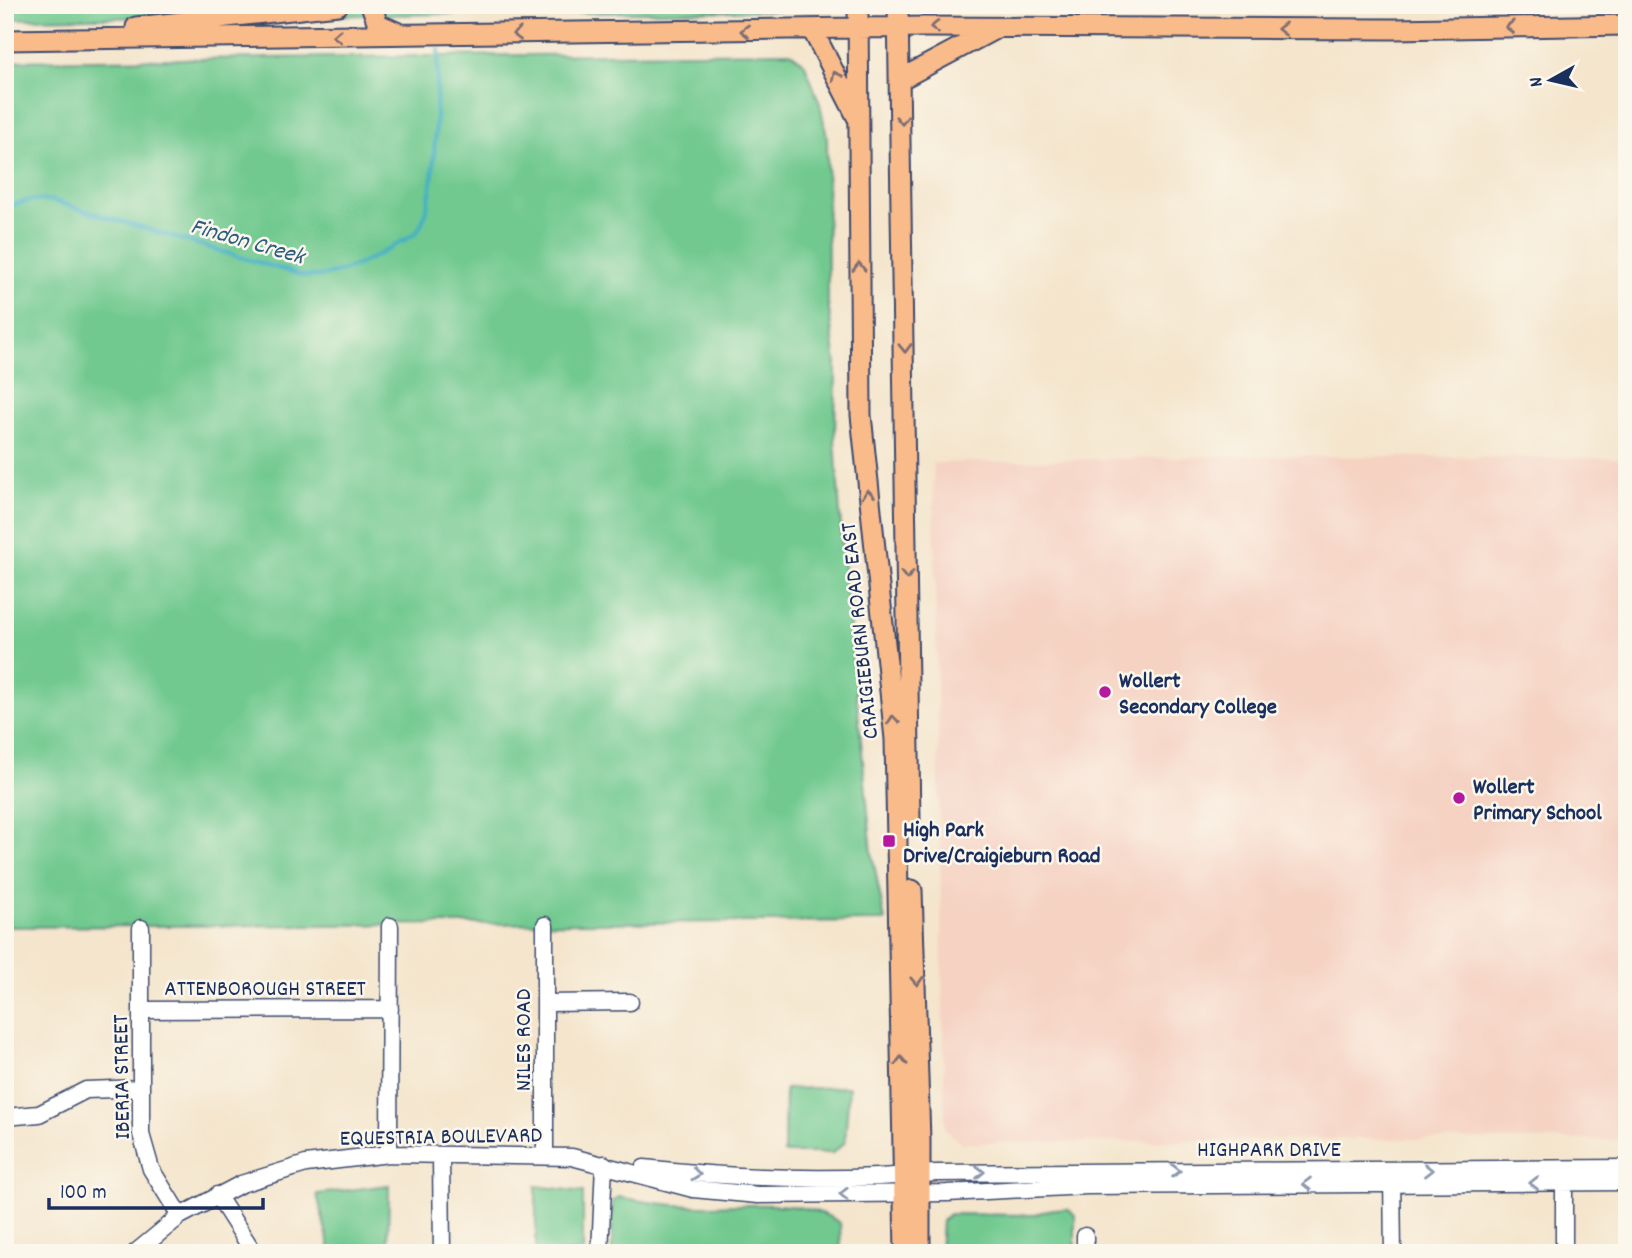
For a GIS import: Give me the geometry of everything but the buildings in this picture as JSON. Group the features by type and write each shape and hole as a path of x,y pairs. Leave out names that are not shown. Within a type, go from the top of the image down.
{"main road":[{"path":"14,40 338,5"},
{"path":"371,5 378,24 405,35"},
{"name":"CRAIGIEBURN ROAD EAST","path":"858,5 861,415 895,739 901,960 912,1184 919,1253"},
{"name":"CRAIGIEBURN ROAD EAST","path":"898,5 911,864 912,1184 905,1253"},
{"path":"14,40 899,28 1627,25"},
{"path":"901,79 994,29"},
{"path":"813,31 859,121"}],"street":[{"name":"NILES ROAD","path":"545,925 545,1155"},
{"path":"389,1154 390,926"},
{"name":"IBERIA STREET","path":"141,928 141,1134 146,1159 180,1216"},
{"path":"545,1003 630,1002"},
{"name":"ATTENBOROUGH STREET","path":"141,1010 390,1009"},
{"path":"5,1117 39,1114 86,1090 141,1088"},
{"name":"EQUESTRIA BOULEVARD","path":"135,1253 180,1216 241,1184 306,1164 389,1154 545,1155 604,1164 662,1182 734,1194 912,1184"},
{"path":"441,1155 442,1253"},
{"path":"600,1253 600,1187 604,1164"},
{"name":"HIGHPARK DRIVE","path":"1564,1176 1627,1168"},
{"name":"HIGHPARK DRIVE","path":"912,1184 1564,1176 1627,1182"},
{"path":"1564,1176 1564,1253"},
{"path":"1392,1177 1393,1253"},
{"path":"217,1195 254,1253"},
{"path":"1085,1236 1085,1253"}],"shaded area":[{"path":"1230,456 1627,458 1627,1140 1353,1139 961,1143 945,1129 933,463"}],"green space":[{"path":"5,5 831,5 831,10 5,19"},
{"path":"790,52 805,64 820,104 827,137 828,303 836,363 835,440 843,557 872,853 885,921 5,927 5,61"},
{"path":"849,1087 845,1142 833,1153 784,1153 785,1089"},
{"path":"389,1185 388,1253 331,1253 317,1194"},
{"path":"536,1186 583,1192 583,1253 536,1253"},
{"path":"618,1197 678,1205 772,1205 808,1209 840,1223 841,1253 612,1253 612,1202"},
{"path":"1053,1209 1068,1209 1075,1215 1075,1253 940,1253 942,1221 949,1214 1032,1215"}],"waterway":[{"name":"Findon Creek","path":"5,207 31,200 50,200 304,276 318,276 347,269 413,235 422,223 428,203 435,149 439,50"}],"place":[{"name":"Wollert Secondary College","path":"1105,692"},
{"name":"Wollert Primary School","path":"1459,798"},
{"name":"High Park Drive/Craigieburn Road","path":"889,841"}]}
